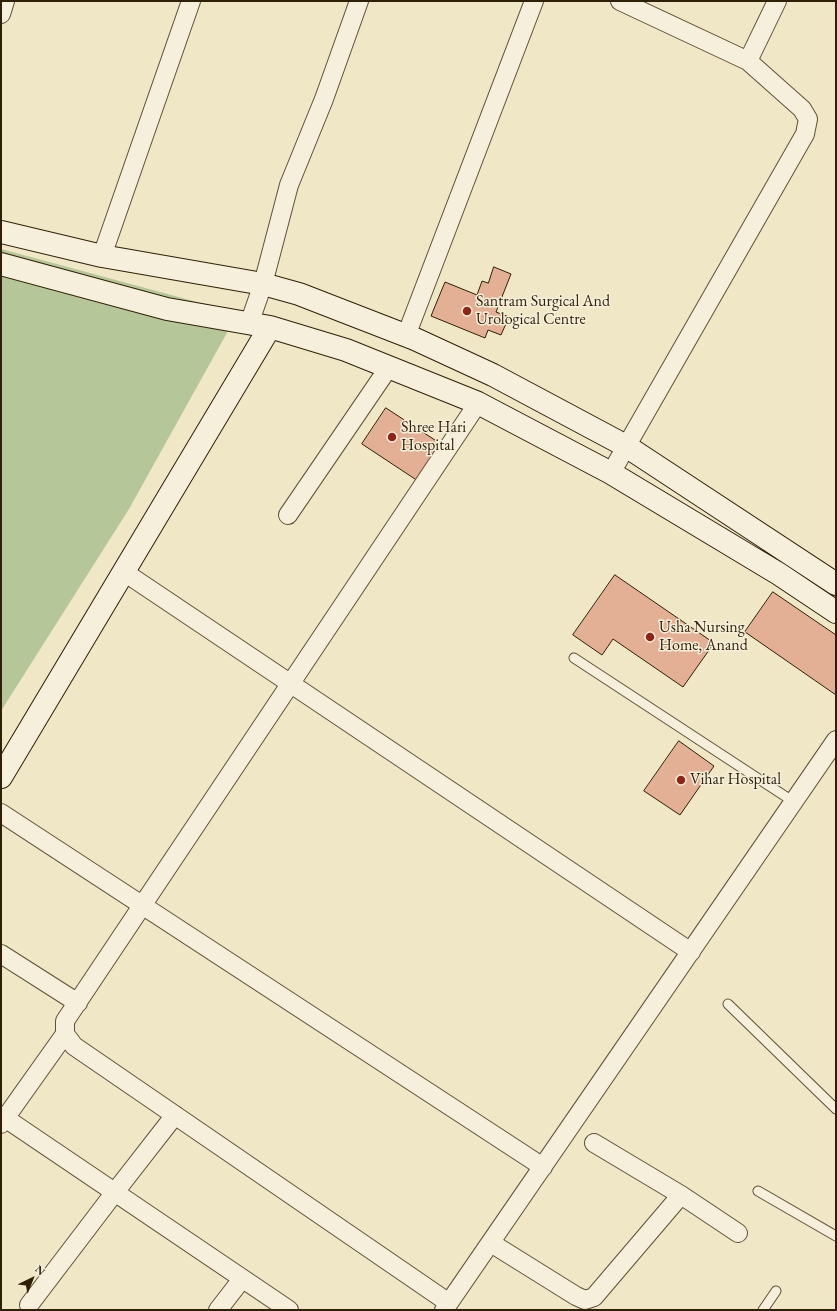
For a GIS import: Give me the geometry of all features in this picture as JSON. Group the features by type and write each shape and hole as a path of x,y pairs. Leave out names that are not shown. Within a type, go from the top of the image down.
{"street":[{"path":"1,14 5,1"},
{"path":"102,256 191,1"},
{"path":"1,776 124,572 260,325 263,284 289,185 324,98 359,1"},
{"path":"406,336 534,1"},
{"path":"611,473 805,134 808,119 802,109 748,61 620,1"},
{"path":"748,61 777,1"},
{"path":"1,232 102,256 263,284 300,294 406,336 493,375 626,446 836,584"},
{"path":"1,264 167,309 260,325 346,350 478,403 611,473 779,574 836,612"},
{"path":"288,515 389,367"},
{"path":"289,1310 115,1192 3,1121 65,1034 66,1021 478,403"},
{"path":"124,572 292,682 691,952"},
{"path":"65,1034 74,1046 447,1306 836,740"},
{"path":"1,814 543,1167"},
{"path":"1,954 78,1003"},
{"path":"30,1308 115,1192 175,1115"},
{"path":"594,1143 681,1195 738,1233"},
{"path":"491,1243 584,1300 594,1297 681,1195"},
{"path":"218,1310 242,1279"}],"lane":[{"path":"574,658 794,802"},
{"path":"728,1004 836,1109"},
{"path":"758,1191 836,1236"},
{"path":"763,1310 776,1291"}],"green space":[{"path":"1,249 238,313 129,509 1,711"}],"building":[{"path":"494,267 511,274 496,312 509,317 501,335 488,330 485,338 431,316 445,282 477,295 482,281 488,283"},
{"path":"386,408 441,444 418,481 362,444"},
{"path":"615,575 714,643 683,687 613,639 602,655 573,635"},
{"path":"773,592 836,635 836,695 745,632"},
{"path":"679,741 714,766 680,815 644,791"}],"place":[{"name":"Santram Surgical And Urological Centre","path":"467,311"},
{"name":"Shree Hari Hospital","path":"392,437"},
{"name":"Usha Nursing Home, Anand","path":"650,637"},
{"name":"Vihar Hospital","path":"681,780"}]}
